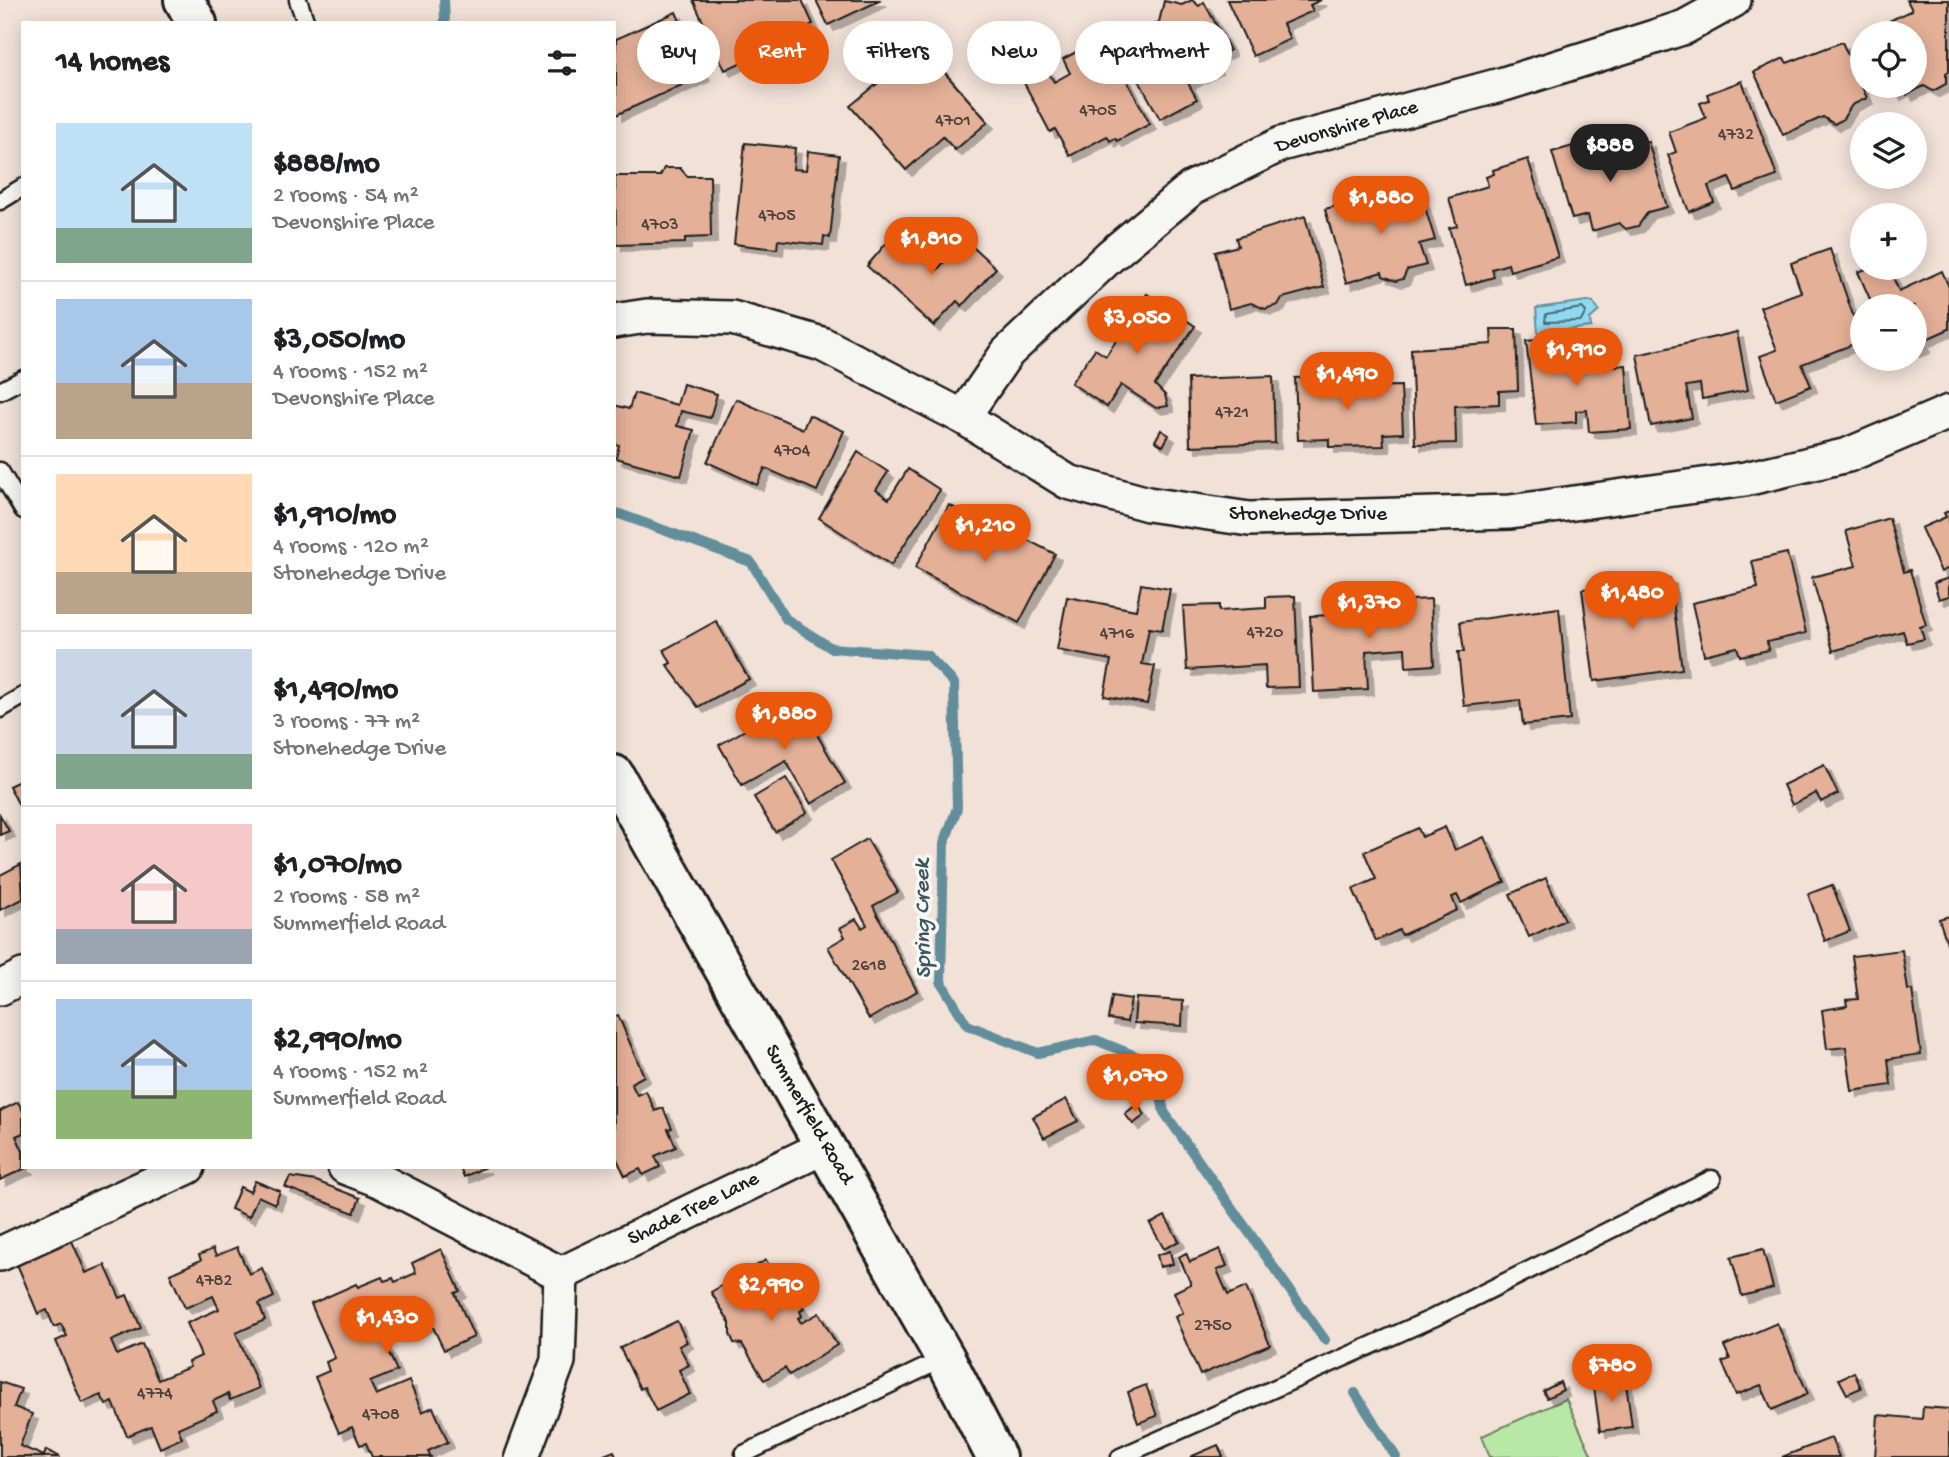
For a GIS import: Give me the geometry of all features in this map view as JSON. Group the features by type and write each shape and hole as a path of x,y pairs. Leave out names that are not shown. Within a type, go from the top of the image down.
{"street":[{"path":"184,0 196,21"},
{"name":"Devonshire Place","path":"963,417 1007,352 1110,256 1192,188 1281,145 1504,84 1648,39 1685,27 1734,0"},
{"name":"Stonehedge Drive","path":"616,321 647,316 732,318 822,344 963,417 1068,482 1148,504 1249,519 1510,512 1745,479 1848,454 1949,412"},
{"name":"Summerfield Road","path":"616,778 945,1358 996,1457"},
{"path":"0,988 21,977"},
{"name":"Shade Tree Lane","path":"562,1274 826,1146"},
{"path":"0,1254 184,1169"},
{"path":"350,1169 379,1180 562,1274 558,1361 522,1457"}],"lane":[{"path":"298,0 305,21"},
{"path":"0,201 21,188"},
{"path":"0,391 21,380"},
{"path":"0,471 21,507"},
{"path":"0,709 21,697"},
{"path":"1120,1457 1433,1318 1712,1179"},
{"path":"744,1454 945,1358"}],"green space":[{"path":"1566,1399 1592,1456 1490,1457 1482,1436"}],"water":[{"path":"1593,302 1599,311 1590,319 1591,327 1538,333 1536,308"}],"building":[{"path":"693,0 802,0 812,21 734,21 734,66 725,70 720,59 720,21 703,21"},
{"path":"816,0 881,0 829,25 829,21 826,21"},
{"path":"1192,0 1199,6 1204,2 1214,21 1159,21 1164,1 1182,5"},
{"path":"1227,0 1321,0 1310,5 1313,11 1283,24 1290,39 1253,56"},
{"path":"1907,0 1949,0 1949,71 1946,73 1946,84 1933,91 1927,88 1927,21 1889,21 1912,10"},
{"path":"676,12 680,21 656,21"},
{"path":"637,30 637,84 684,84 616,115 616,39"},
{"path":"1842,42 1850,60 1850,98 1867,98 1852,105 1842,120 1834,124 1823,117 1783,135 1754,72 1784,58 1787,63"},
{"path":"1075,53 1075,84 1129,84 1150,124 1117,141 1115,138 1110,141 1107,136 1070,156 1055,129 1050,132 1025,84 1061,84 1061,78 1070,73 1063,59"},
{"path":"1742,81 1777,176 1735,191 1729,178 1708,186 1714,202 1689,212 1668,155 1676,152 1669,132 1706,118 1700,103 1709,100 1707,94"},
{"path":"953,82 988,122 955,150 943,137 906,170 850,106 877,84"},
{"path":"1141,84 1189,84 1197,99 1160,119"},
{"path":"1591,141 1594,152 1625,143 1626,147 1648,141 1667,207 1648,212 1638,226 1626,229 1619,223 1592,231 1588,215 1572,219 1552,152"},
{"path":"745,143 795,148 793,169 806,170 808,151 839,155 830,238 824,236 823,245 778,240 777,249 734,244"},
{"path":"1528,159 1558,257 1510,271 1508,264 1492,269 1494,277 1466,285 1449,228 1457,226 1449,198 1488,186 1486,177 1494,174 1493,170"},
{"path":"664,168 680,168 687,176 710,176 711,237 685,238 685,243 616,245 616,176 660,176"},
{"path":"1403,189 1407,198 1421,194 1435,240 1419,244 1426,265 1407,270 1403,279 1396,281 1383,276 1382,272 1346,283 1325,209 1359,200 1361,209 1380,204 1377,196"},
{"path":"1305,216 1324,287 1282,298 1278,305 1265,309 1251,303 1229,309 1215,252 1238,246 1236,238"},
{"path":"895,233 937,270 964,239 996,268 962,306 957,301 934,326 867,266"},
{"path":"1830,249 1850,306 1850,346 1802,364 1811,386 1776,400 1760,356 1777,350 1760,307 1801,292 1791,263"},
{"path":"1942,271 1949,287 1949,329 1927,339 1927,294 1868,294 1862,280 1894,280 1899,291"},
{"path":"1147,294 1195,326 1155,385 1165,395 1168,406 1156,408 1121,385 1107,407 1071,383 1095,349 1106,356"},
{"path":"1491,329 1516,329 1518,390 1499,391 1499,404 1455,406 1456,443 1415,444 1411,349 1492,344"},
{"path":"1737,332 1748,390 1702,399 1700,384 1686,386 1692,418 1651,426 1637,355"},
{"path":"1573,337 1576,369 1626,365 1631,429 1589,432 1587,410 1576,411 1576,422 1536,425 1526,341"},
{"path":"1273,376 1275,443 1190,446 1188,379"},
{"path":"1344,376 1344,387 1401,386 1403,433 1383,434 1384,446 1329,447 1329,439 1298,440 1295,378"},
{"path":"683,384 717,394 710,418 681,411 677,426 694,430 681,476 616,458 619,445 616,444 616,406 629,409 634,393 677,405"},
{"path":"736,399 803,429 809,415 844,431 817,491 765,468 757,485 707,462"},
{"path":"1161,430 1169,435 1163,446 1155,441"},
{"path":"858,452 888,472 876,490 889,499 908,469 940,490 891,565 819,518"},
{"path":"949,505 991,527 989,531 1013,544 1018,535 1055,554 1019,623 915,568"},
{"path":"1949,511 1949,568 1941,572 1921,528 1946,517 1944,513"},
{"path":"1889,518 1904,572 1910,570 1926,625 1920,627 1924,639 1907,643 1903,631 1833,651 1812,577 1856,566 1846,531"},
{"path":"1787,553 1806,633 1767,642 1769,650 1740,656 1737,647 1704,655 1692,603 1758,588 1752,561"},
{"path":"1670,578 1682,669 1594,681 1582,589 1614,585 1618,612 1635,610 1631,583"},
{"path":"1949,578 1949,596 1939,599 1934,583"},
{"path":"1141,584 1170,589 1162,630 1149,628 1142,664 1155,666 1147,704 1104,696 1111,660 1057,650 1067,597 1136,610"},
{"path":"1295,596 1299,687 1266,688 1265,665 1187,670 1183,606 1219,605 1219,611 1266,608 1266,597"},
{"path":"1431,599 1434,665 1406,667 1405,648 1366,651 1368,689 1314,692 1310,616 1351,614 1351,603"},
{"path":"1559,608 1570,720 1523,725 1520,700 1464,706 1458,652 1464,652 1460,622"},
{"path":"716,621 749,679 698,707 667,665 671,663 664,650"},
{"path":"797,700 845,783 811,804 786,761 742,785 719,745"},
{"path":"1824,765 1838,794 1821,802 1816,793 1792,805 1783,785"},
{"path":"786,778 807,813 775,832 754,797"},
{"path":"21,780 21,809 9,786"},
{"path":"0,815 9,831 0,835"},
{"path":"1445,827 1455,850 1484,837 1505,882 1461,903 1457,895 1452,897 1457,910 1402,935 1399,930 1376,941 1353,889 1376,879 1364,852 1418,828 1422,837"},
{"path":"867,839 898,892 873,906 917,991 869,1019 828,947 845,937 840,928 856,919 862,928 867,925 831,860"},
{"path":"21,864 21,900 0,910 0,875"},
{"path":"1546,878 1565,920 1529,937 1510,894"},
{"path":"1832,885 1850,931 1825,941 1808,894"},
{"path":"1949,916 1949,949 1939,919"},
{"path":"1902,950 1908,990 1912,990 1921,1054 1888,1059 1891,1085 1852,1091 1846,1047 1827,1049 1822,1010 1847,1006 1846,1000 1858,999 1852,956"},
{"path":"1112,996 1131,999 1127,1022 1108,1019"},
{"path":"1136,998 1183,1001 1182,1026 1134,1023"},
{"path":"618,1015 644,1076 631,1083 637,1095 646,1091 655,1111 663,1108 672,1128 668,1129 676,1147 655,1156 660,1167 643,1175 640,1169 625,1176 616,1157"},
{"path":"1066,1099 1078,1121 1044,1138 1033,1117"},
{"path":"18,1102 21,1107 21,1134 16,1136 21,1147 21,1169 24,1169 0,1180 0,1111"},
{"path":"1137,1104 1145,1115 1133,1124 1125,1114"},
{"path":"461,1169 481,1169 464,1177"},
{"path":"290,1177 316,1181 360,1198 354,1213 285,1187"},
{"path":"255,1181 280,1191 275,1204 258,1196 249,1217 231,1209 240,1187 250,1192"},
{"path":"1165,1216 1179,1241 1164,1249 1150,1224"},
{"path":"72,1241 86,1273 105,1265 120,1298 127,1295 141,1328 111,1341 117,1355 142,1344 158,1380 190,1367 188,1362 201,1356 187,1323 219,1309 213,1296 185,1308 170,1274 201,1260 199,1255 213,1249 216,1256 237,1247 249,1274 262,1268 274,1297 259,1304 265,1320 236,1333 259,1388 230,1400 228,1394 213,1401 217,1411 178,1428 182,1438 160,1448 151,1426 127,1436 113,1402 106,1405 101,1395 82,1403 56,1341 67,1336 61,1324 54,1327 47,1310 38,1314 17,1264"},
{"path":"441,1249 460,1291 455,1293 474,1337 444,1350 431,1323 415,1330 412,1321 381,1335 397,1371 370,1382 376,1395 409,1381 422,1412 433,1407 448,1442 428,1451 431,1457 372,1457 366,1443 360,1445 352,1427 339,1433 315,1377 329,1371 326,1362 335,1358 311,1304 356,1284 358,1287 382,1277 384,1281 393,1278 395,1282 416,1273 412,1263"},
{"path":"1220,1249 1227,1266 1217,1270 1228,1295 1246,1287 1270,1345 1200,1375 1175,1317 1183,1313 1174,1292 1191,1284 1179,1257 1186,1253 1190,1262"},
{"path":"1763,1249 1773,1288 1742,1296 1731,1257"},
{"path":"1170,1251 1173,1264 1160,1267 1157,1255"},
{"path":"766,1260 785,1293 795,1293 804,1309 800,1311 802,1316 798,1318 801,1323 819,1313 837,1345 789,1375 785,1368 764,1380 742,1344 734,1343 730,1334 730,1323 711,1292"},
{"path":"677,1321 687,1342 679,1346 689,1365 679,1370 690,1394 656,1411 644,1387 640,1389 620,1348"},
{"path":"1777,1323 1808,1394 1772,1410 1761,1385 1736,1395 1722,1362 1730,1359 1724,1346"},
{"path":"1608,1348 1616,1364 1595,1374 1587,1357"},
{"path":"1854,1372 1861,1388 1847,1394 1839,1379"},
{"path":"1625,1376 1632,1427 1600,1431 1593,1380"},
{"path":"0,1382 21,1389 14,1407 32,1414 20,1446 44,1456 46,1450 60,1457 0,1457"},
{"path":"1560,1382 1563,1390 1547,1398 1543,1391"},
{"path":"1146,1385 1157,1416 1138,1423 1128,1392"},
{"path":"1923,1407 1949,1409 1949,1457 1875,1457 1878,1415 1922,1419"},
{"path":"1831,1438 1839,1457 1782,1457"},
{"path":"1218,1445 1223,1457 1190,1457"},
{"path":"614,1451 616,1457 599,1457"}],"waterway":[{"name":"Spring Creek","path":"444,0 445,21"},
{"name":"Spring Creek","path":"616,513 751,562 786,619 831,648 927,655 954,683 957,808 944,844 941,982 967,1025 1038,1053 1096,1040 1155,1064 1164,1112 1325,1340"},
{"name":"Spring Creek","path":"1355,1393 1396,1457"}]}
